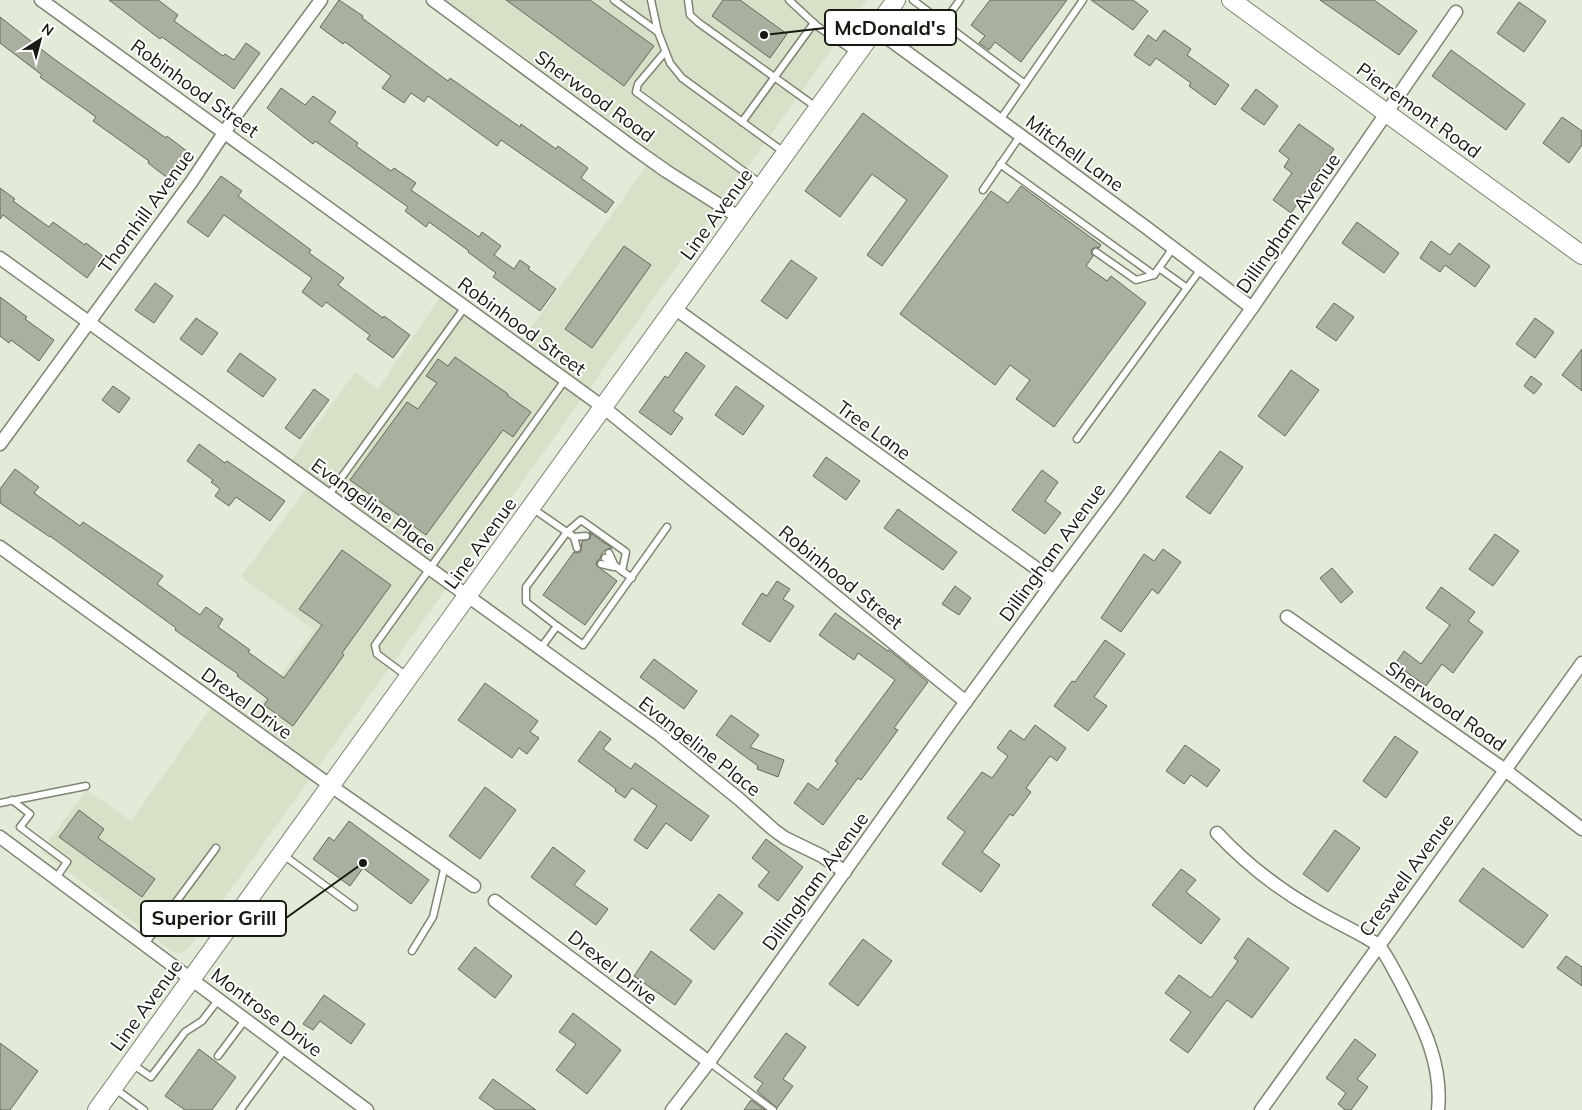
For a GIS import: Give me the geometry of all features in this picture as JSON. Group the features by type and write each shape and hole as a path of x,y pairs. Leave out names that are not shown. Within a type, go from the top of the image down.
{"main road":[{"name":"Line Avenue","path":"97,1110 896,0"},
{"name":"Pierremont Road","path":"1231,0 1582,255"}],"street":[{"name":"Robinhood Street","path":"41,0 603,408 966,702"},
{"name":"Thornhill Avenue","path":"0,444 192,181 224,133 321,0"},
{"name":"Sherwood Road","path":"433,0 643,154 740,218"},
{"name":"Dillingham Avenue","path":"672,1110 709,1062 966,702 1122,490 1252,308 1456,12"},
{"name":"Mitchell Lane","path":"875,29 1252,308"},
{"name":"Evangeline Place","path":"0,258 699,765 785,838 822,856 845,872"},
{"name":"Tree Lane","path":"674,308 1054,581"},
{"name":"Drexel Drive","path":"0,547 331,786 474,886"},
{"name":"Sherwood Road","path":"1287,617 1505,770 1582,828"},
{"name":"Creswell Avenue","path":"1261,1110 1582,663"},
{"path":"1217,834 1266,877 1315,910 1351,928 1378,946 1394,970 1428,1037 1433,1052 1438,1083 1438,1110"},
{"name":"Montrose Drive","path":"0,837 367,1110"},
{"name":"Drexel Drive","path":"495,901 709,1062"}],"lane":[{"path":"614,0 658,32"},
{"path":"651,0 661,43 670,63 682,78 786,153"},
{"path":"688,0 690,15 699,23 818,108"},
{"path":"789,0 814,24 857,54"},
{"path":"912,0 1025,84"},
{"path":"943,23 960,0"},
{"path":"999,121 1083,0"},
{"path":"742,122 814,24"},
{"path":"665,52 638,84 636,92 763,185"},
{"path":"982,190 1020,136"},
{"path":"1000,164 1154,275"},
{"path":"1090,229 1090,237"},
{"path":"1096,252 1136,280 1154,275 1173,248"},
{"path":"1159,268 1187,288"},
{"path":"1077,439 1201,269"},
{"path":"328,496 465,307"},
{"path":"409,678 377,654 375,645 565,380"},
{"path":"531,507 582,542 574,537"},
{"path":"619,569 626,552 581,520 567,532 526,587 526,602 583,646 667,527"},
{"path":"619,569 605,558 632,578"},
{"path":"540,649 557,626"},
{"path":"0,803 86,786"},
{"path":"12,800 30,814 20,827 67,862 56,878"},
{"path":"146,944 216,848"},
{"path":"282,854 354,907"},
{"path":"412,951 433,917 445,866"},
{"path":"131,1063 151,1077 185,1032 202,1021 219,999"},
{"path":"218,1056 245,1020"},
{"path":"240,1110 285,1049"},
{"path":"709,1062 773,1110"},
{"path":"113,1088 144,1110"}],"shaded area":[{"path":"446,0 867,0 189,948 182,953 173,952 41,851 87,790 131,821 220,695 250,717 314,630 241,577 306,489 282,473 355,372 378,389 448,285 523,339 640,175 654,152"}],"building":[{"path":"109,0 158,0 178,15 174,21 223,56 225,54 234,60 246,43 260,53 234,89 162,37 160,39"},
{"path":"339,0 448,81 450,78 520,127 521,124 556,149 558,146 588,168 581,178 614,202 606,213 501,140 497,146 428,96 424,102 411,93 404,103 382,88 391,76 345,42 343,44 320,27"},
{"path":"506,0 590,0 654,46 624,86"},
{"path":"723,0 740,0 787,34 770,58 712,16"},
{"path":"990,0 1067,0 1021,62 995,42 989,50 979,43 985,36 971,25"},
{"path":"1091,0 1133,0 1148,11 1133,30"},
{"path":"1320,0 1374,0 1417,31 1399,55"},
{"path":"1519,2 1546,21 1524,52 1497,33"},
{"path":"0,17 54,59 188,152 169,179 148,163 149,161 93,121 96,117 40,77 42,75 0,43"},
{"path":"1164,30 1191,49 1187,55 1229,85 1215,105 1189,86 1191,83 1156,58 1150,66 1134,55 1148,35 1156,41"},
{"path":"1451,50 1525,104 1506,130 1432,76"},
{"path":"281,88 305,105 313,96 336,112 329,122 358,143 356,146 391,171 394,168 416,183 411,190 479,237 482,232 501,246 494,255 514,269 520,260 530,267 528,269 556,289 540,311 493,277 496,273 469,251 429,222 426,227 405,211 408,207 315,141 313,144 267,108"},
{"path":"1256,89 1278,106 1264,125 1241,109"},
{"path":"863,113 948,176 882,266 867,255 907,200 872,174 840,217 805,191"},
{"path":"1562,117 1582,131 1582,145 1569,163 1543,143"},
{"path":"1299,124 1334,149 1291,213 1273,200 1292,173 1284,167 1289,159 1279,151"},
{"path":"221,176 242,191 238,196 311,250 309,253 344,278 338,285 410,335 393,358 367,339 370,335 326,302 322,307 302,292 312,278 224,215 208,237 187,222"},
{"path":"1021,186 1101,245 1099,248 1092,249 1093,256 1086,266 1107,281 1111,276 1146,303 1054,427 1016,399 1030,380 1010,365 995,385 900,314 991,191 1008,203"},
{"path":"0,188 15,199 13,201 49,227 53,222 103,256 87,278 3,215 0,219"},
{"path":"1357,222 1399,253 1384,273 1342,243"},
{"path":"1431,241 1450,255 1459,243 1490,266 1475,287 1445,265 1440,272 1420,258"},
{"path":"624,246 651,265 592,348 565,329"},
{"path":"791,260 817,278 787,319 761,301"},
{"path":"155,283 173,296 154,323 135,310"},
{"path":"0,297 27,317 25,319 54,340 39,361 11,340 9,343 0,336"},
{"path":"1334,303 1354,317 1336,341 1316,327"},
{"path":"196,318 218,333 202,355 180,339"},
{"path":"1535,318 1554,332 1535,358 1516,344"},
{"path":"1582,349 1582,391 1562,375"},
{"path":"686,352 705,366 673,411 683,418 671,435 639,412 665,376 668,378"},
{"path":"240,353 276,379 263,397 227,371"},
{"path":"455,357 531,412 513,437 503,430 426,535 350,480 407,402 418,409 437,383 426,376 438,359 448,366"},
{"path":"1291,370 1319,390 1285,436 1258,416"},
{"path":"1531,376 1542,384 1534,394 1524,386"},
{"path":"113,386 130,398 119,413 102,400"},
{"path":"736,386 764,406 743,435 715,415"},
{"path":"314,389 329,400 300,439 285,428"},
{"path":"199,444 285,501 270,521 236,497 229,506 215,496 220,489 211,482 213,480 187,461"},
{"path":"1220,451 1243,467 1210,514 1186,497"},
{"path":"826,457 860,481 846,500 813,476"},
{"path":"15,469 39,487 34,493 80,526 83,522 163,576 157,584 200,615 206,607 223,619 218,627 284,678 322,625 299,609 342,550 391,585 293,726 264,705 268,699 237,676 238,674 175,630 176,628 50,536 0,503 0,489"},
{"path":"1042,470 1058,482 1045,501 1061,513 1045,534 1012,510"},
{"path":"898,509 957,552 943,570 884,528"},
{"path":"589,532 612,548 605,550 596,565 617,581 585,625 543,595 574,552 578,553 581,551 582,541 590,539 591,535"},
{"path":"1495,534 1519,551 1493,586 1469,569"},
{"path":"1163,549 1181,562 1158,594 1152,589 1121,632 1101,618 1144,554 1154,561"},
{"path":"1332,568 1353,592 1341,603 1320,578"},
{"path":"777,581 790,589 783,599 794,606 770,642 742,624 762,593 767,596"},
{"path":"955,586 971,598 959,615 942,604"},
{"path":"1441,587 1475,612 1468,621 1483,632 1453,673 1442,664 1426,686 1395,664 1404,651 1421,664 1450,625 1426,608"},
{"path":"835,613 889,650 928,682 894,728 898,730 861,780 858,778 823,825 794,803 808,783 818,790 838,763 835,761 895,680 858,653 854,660 819,635"},
{"path":"1105,640 1125,654 1094,697 1107,706 1088,731 1054,706 1072,681 1075,682"},
{"path":"654,659 697,691 684,709 640,677"},
{"path":"485,683 538,721 530,732 539,738 527,754 519,748 512,758 458,720"},
{"path":"731,715 759,735 750,747 784,760 778,777 757,769 758,766 716,735"},
{"path":"1035,725 1066,748 1057,761 1050,756 1026,788 1031,792 1013,816 1010,814 982,852 1000,865 981,892 942,864 965,832 947,818 982,772 992,778 1008,756 997,748 1010,730 1024,740"},
{"path":"600,731 611,739 603,749 631,769 635,763 709,816 691,841 666,823 647,849 634,840 657,806 632,788 625,798 615,791 616,789 578,761"},
{"path":"1395,736 1418,752 1386,798 1363,781"},
{"path":"1185,745 1220,770 1207,787 1191,775 1184,784 1166,771"},
{"path":"485,787 516,810 480,859 449,836"},
{"path":"79,810 104,829 98,838 155,879 142,897 59,837"},
{"path":"349,821 429,880 411,904 363,868 350,886 313,859 329,837 334,841"},
{"path":"1335,830 1360,848 1328,892 1303,874"},
{"path":"766,839 803,867 778,901 758,886 769,872 752,858"},
{"path":"553,847 585,871 574,885 608,909 596,925 531,877"},
{"path":"1483,868 1548,915 1523,948 1459,901"},
{"path":"1181,869 1196,880 1186,892 1220,919 1201,944 1152,905"},
{"path":"719,894 743,913 714,950 690,930"},
{"path":"1248,938 1289,968 1252,1018 1227,1000 1188,1053 1170,1040 1191,1012 1165,993 1179,975 1211,998 1238,961 1234,958"},
{"path":"863,939 892,961 858,1006 829,984"},
{"path":"475,947 512,976 495,998 458,969"},
{"path":"651,951 692,981 675,1005 634,976"},
{"path":"1566,956 1582,967 1582,986 1557,968"},
{"path":"324,995 365,1024 351,1044 320,1021 313,1030 303,1024"},
{"path":"573,1013 621,1050 587,1094 556,1070 576,1044 559,1032"},
{"path":"786,1033 806,1047 783,1079 793,1086 777,1108 757,1091 763,1083 754,1077"},
{"path":"1355,1039 1376,1055 1357,1079 1368,1087 1351,1110 1345,1110 1338,1104 1346,1093 1326,1078"},
{"path":"0,1043 38,1071 10,1110 0,1110"},
{"path":"199,1049 236,1077 212,1110 185,1110 165,1096"},
{"path":"493,1079 536,1110 496,1110 479,1098"},
{"path":"751,1100 765,1110 744,1110"}],"place":[{"name":"McDonald's","path":"764,35"},
{"name":"Superior Grill","path":"363,863"}]}
